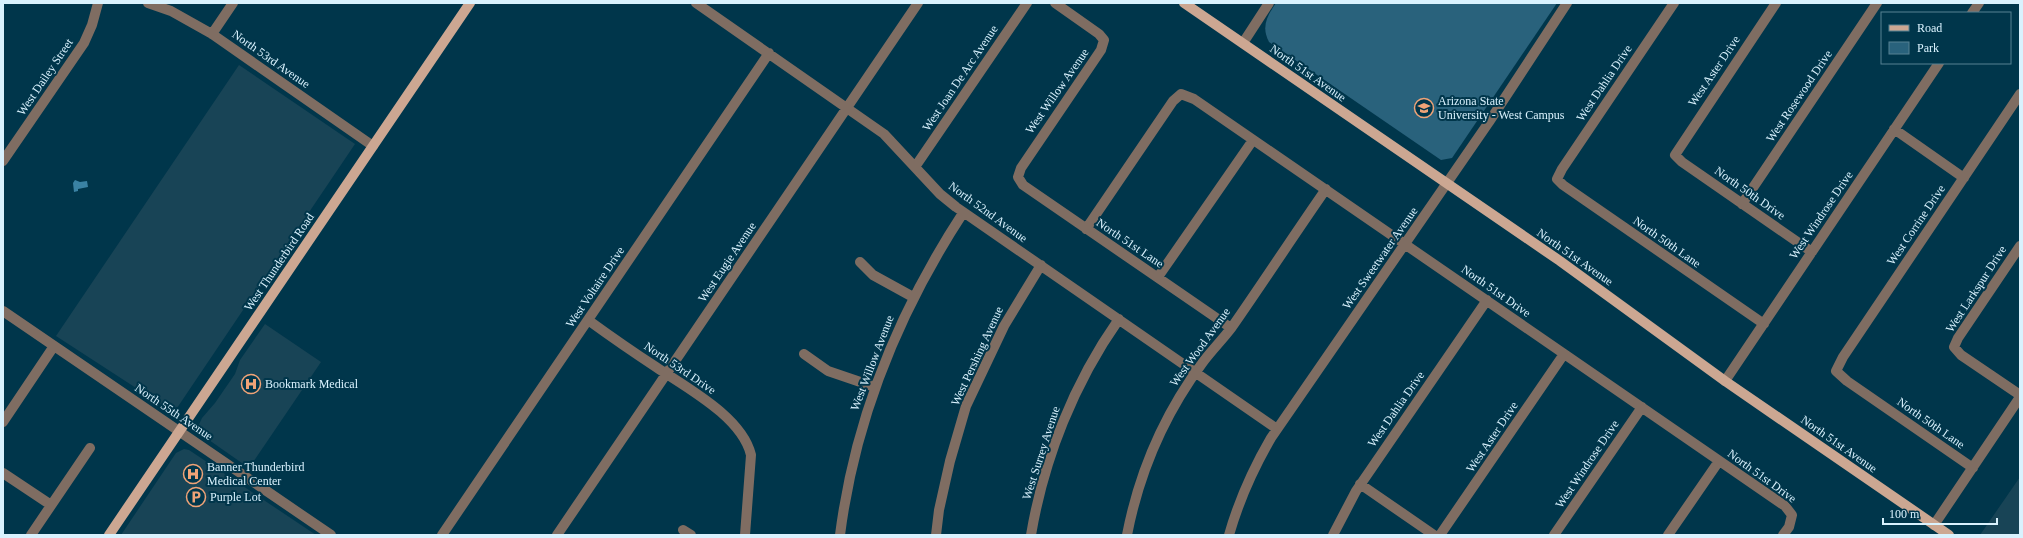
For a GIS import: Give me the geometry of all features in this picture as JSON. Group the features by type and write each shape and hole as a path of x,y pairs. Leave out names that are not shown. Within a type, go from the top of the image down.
{"main road":[{"name":"West Thunderbird Road","path":"109,535 470,3"},
{"name":"North 51st Avenue","path":"1184,3 1575,272 1725,381 1949,535"}],"street":[{"name":"West Dailey Street","path":"3,161 84,43 92,25 98,3"},
{"name":"North 53rd Avenue","path":"148,3 171,11 212,34 374,146"},
{"path":"212,34 233,3"},
{"name":"North 52nd Avenue","path":"696,3 884,134 940,194 963,213 1041,265 1277,429"},
{"name":"West Eugie Avenue","path":"557,535 918,3"},
{"name":"West Joan De Arc Avenue","path":"915,167 1027,3"},
{"name":"West Willow Avenue","path":"1018,177 1021,168 1101,50 1104,40 1099,34 1055,3"},
{"path":"1243,43 1269,3"},
{"name":"West Sweetwater Avenue","path":"1229,535 1236,510 1251,474 1277,429 1406,244 1567,3"},
{"name":"West Dahlia Drive","path":"1557,179 1674,3"},
{"name":"West Aster Drive","path":"1676,155 1776,3"},
{"name":"West Rosewood Drive","path":"1742,204 1878,3"},
{"path":"1973,12 1979,3"},
{"name":"West Voltaire Drive","path":"442,535 769,53"},
{"name":"West Windrose Drive","path":"1725,381 1938,64"},
{"name":"North 51st Drive","path":"1086,228 1173,101 1181,94 1194,99 1785,506 1792,515 1789,527 1783,535"},
{"name":"West Corrine Drive","path":"1836,371 1843,357 2020,94"},
{"path":"1894,129 1964,178"},
{"path":"1158,277 1253,140"},
{"name":"North 50th Drive","path":"1676,155 1682,162 1812,252"},
{"name":"North 51st Lane","path":"1018,177 1023,185 1231,328"},
{"name":"North 50th Lane","path":"1557,179 1563,185 1764,324"},
{"name":"West Wood Avenue","path":"1127,535 1130,515 1146,466 1174,406 1196,373 1231,328 1326,189"},
{"name":"West Willow Avenue","path":"840,535 853,463 875,387 891,344 913,297 963,213"},
{"name":"West Larkspur Drive","path":"2020,246 1958,338 1954,347 1961,355 2020,396"},
{"path":"860,262 873,275 913,297"},
{"name":"West Pershing Avenue","path":"936,535 939,510 950,461 966,406 1004,326 1041,265"},
{"name":"West Dahlia Drive","path":"1333,535 1346,507 1360,484 1487,300"},
{"name":"North 55th Avenue","path":"3,311 331,535"},
{"name":"West Surrey Avenue","path":"1031,535 1043,479 1068,409 1098,351 1119,319"},
{"name":"North 53rd Drive","path":"588,320 718,410 738,429 749,445 751,455 745,535"},
{"path":"3,422 54,346"},
{"path":"804,354 828,371 875,387"},
{"name":"West Aster Drive","path":"1440,535 1564,354"},
{"name":"North 50th Lane","path":"1836,371 1847,381 1973,468"},
{"path":"1934,525 2020,396"},
{"name":"West Windrose Drive","path":"1554,535 1642,407"},
{"path":"30,535 90,448"},
{"path":"1668,535 1719,461"},
{"path":"3,473 51,505"},
{"path":"1360,484 1434,535"}],"shaded area":[{"path":"239,65 355,144 177,408 170,410 56,336"},
{"path":"75,180 80,182 87,181 88,187 78,189 78,191 74,192 73,183"},
{"path":"265,324 321,362 249,468 199,433 197,429 202,418 215,403 235,374 240,360"},
{"name":"Banner Thunderbird Medical Center","path":"184,449 189,450 316,535 121,535 176,453"},
{"path":"2020,477 2020,535 1980,535"}],"green space":[{"name":"Arizona State University - West Campus","path":"1276,3 1557,3 1452,158 1441,160 1269,42 1265,31 1265,26 1270,12"}],"place":[{"name":"Arizona State University - West Campus","path":"1424,108"},
{"name":"Bookmark Medical","path":"251,384"},
{"name":"Banner Thunderbird Medical Center","path":"193,474"},
{"name":"Purple Lot","path":"196,497"}]}
